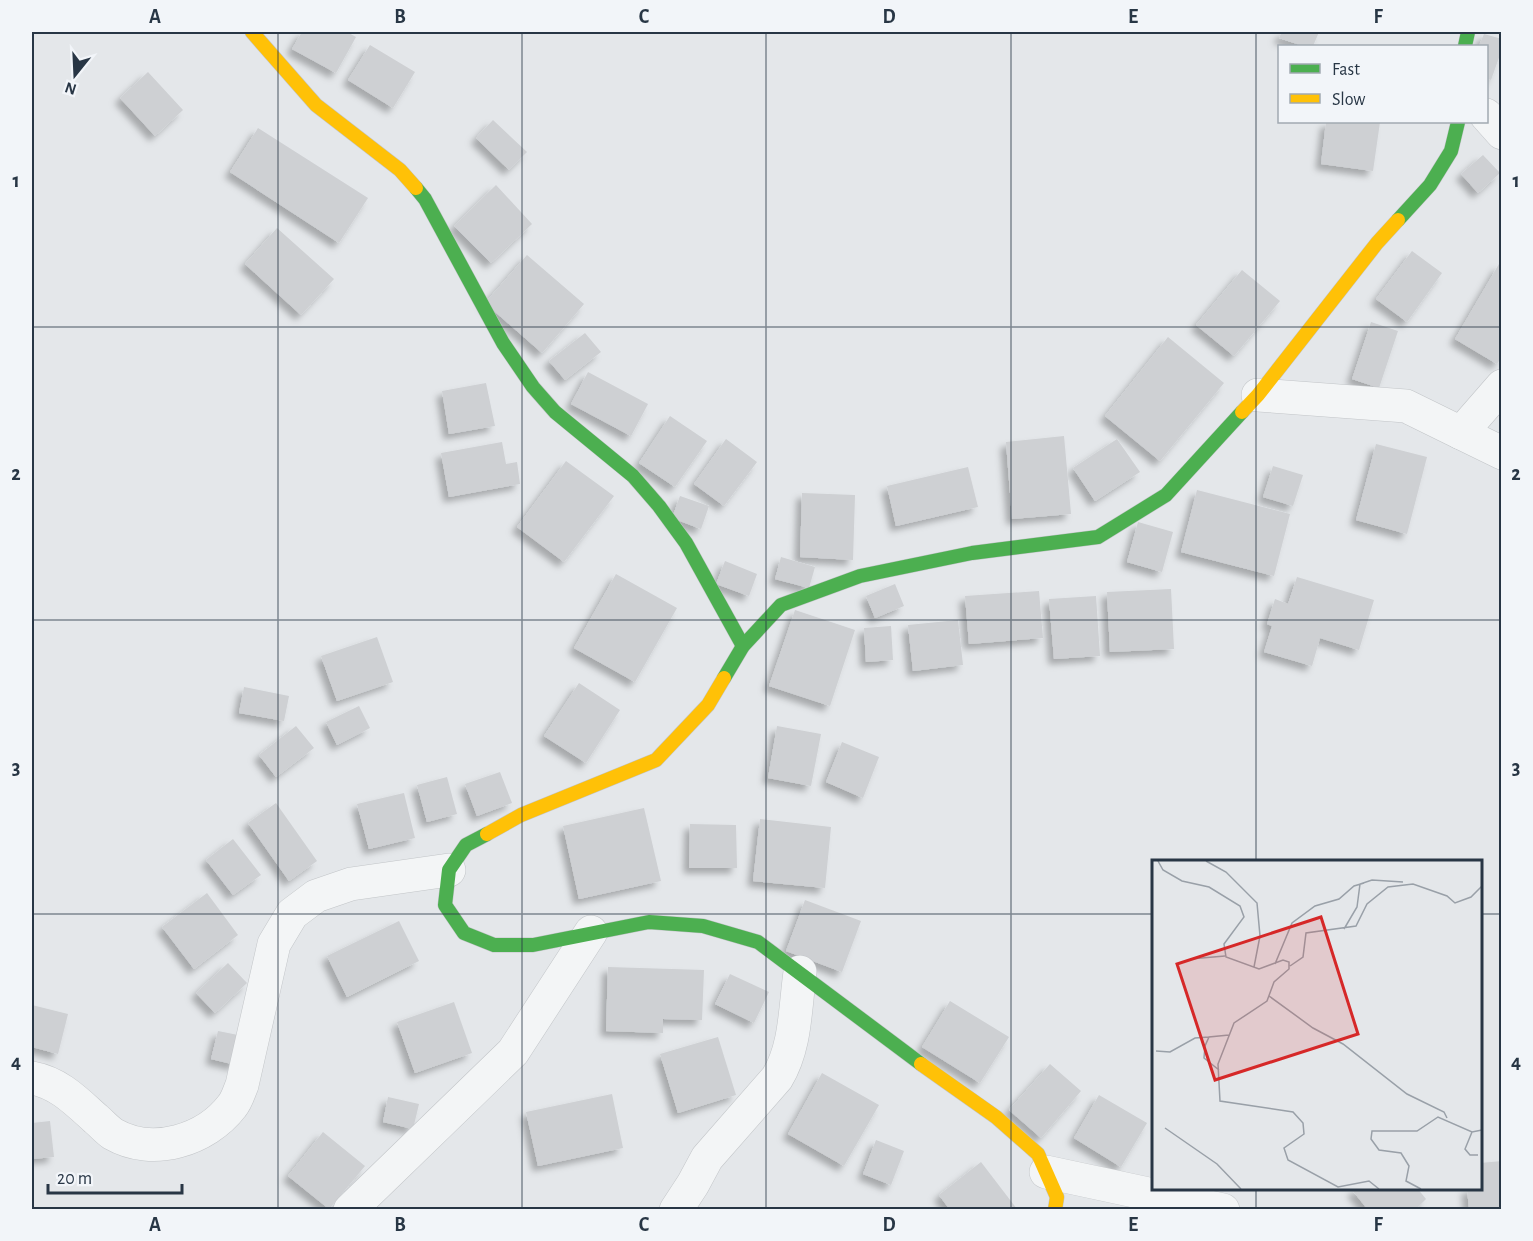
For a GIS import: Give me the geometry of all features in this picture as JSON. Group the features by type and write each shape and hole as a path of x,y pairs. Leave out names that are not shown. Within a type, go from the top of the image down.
{"street":[{"path":"252,32 316,105 400,170 424,199 503,343 533,387 555,412 633,476 659,506 686,543 743,646"},
{"path":"1488,117 1502,133"},
{"path":"1055,1209 1056,1197 1038,1154 996,1117 758,942 704,926 649,922 533,945 494,945 465,933 445,905 449,870 466,845 521,815 656,760 708,705 743,646 781,605 860,576 972,553 1098,537 1166,495 1258,395 1377,243 1430,185 1451,151 1458,123"},
{"path":"1461,433 1502,386"},
{"path":"1258,395 1406,406 1502,453"},
{"path":"32,1078 57,1086 113,1134 140,1144 168,1143 195,1136 218,1121 234,1104 242,1085 274,944 292,914 316,896 351,884 449,870"},
{"path":"350,1209 513,1052 591,932"},
{"path":"676,1209 707,1158 777,1078 785,1065 790,1049 800,972"},
{"path":"1046,1172 1224,1209"}],"building":[{"path":"302,32 347,32 356,37 336,73 292,49"},
{"path":"1282,32 1319,32 1313,45 1300,45 1279,38"},
{"path":"1484,34 1502,39 1502,49 1491,80 1488,79 1488,45 1479,45"},
{"path":"370,45 415,72 393,108 348,80"},
{"path":"148,72 183,110 155,136 120,98"},
{"path":"493,120 527,152 509,170 476,138"},
{"path":"1326,123 1380,123 1373,171 1321,164"},
{"path":"258,128 368,198 339,243 230,172"},
{"path":"1483,155 1500,173 1478,193 1461,174"},
{"path":"496,185 532,224 491,263 454,226"},
{"path":"277,228 334,279 301,315 245,264"},
{"path":"1412,251 1442,273 1407,322 1376,299"},
{"path":"527,255 584,304 542,353 485,303"},
{"path":"1499,264 1502,266 1502,356 1497,364 1455,339"},
{"path":"1242,270 1280,301 1234,356 1196,325"},
{"path":"1371,322 1398,331 1379,388 1352,379"},
{"path":"585,333 601,352 565,380 549,361"},
{"path":"1168,337 1224,383 1160,461 1105,416"},
{"path":"588,372 648,404 631,436 571,404"},
{"path":"486,383 495,426 449,434 442,391"},
{"path":"670,416 707,441 675,487 639,463"},
{"path":"1064,436 1071,514 1012,519 1006,442"},
{"path":"726,439 757,462 724,506 694,484"},
{"path":"1117,439 1140,472 1095,501 1073,468"},
{"path":"502,442 506,464 517,462 520,484 449,497 441,453"},
{"path":"1376,444 1427,457 1407,534 1356,520"},
{"path":"566,461 614,496 564,562 517,527"},
{"path":"1273,466 1303,475 1293,506 1263,497"},
{"path":"968,467 978,507 896,526 887,486"},
{"path":"1197,490 1290,514 1274,576 1181,552"},
{"path":"802,493 855,495 853,560 800,557"},
{"path":"680,496 709,506 701,529 672,518"},
{"path":"1138,522 1173,532 1162,572 1127,562"},
{"path":"781,557 815,567 809,588 775,579"},
{"path":"725,561 757,574 749,596 716,584"},
{"path":"616,574 677,608 635,682 574,648"},
{"path":"1297,577 1374,600 1359,650 1320,638 1312,666 1264,652 1272,626 1267,624 1275,599 1288,604"},
{"path":"895,584 904,606 875,618 866,596"},
{"path":"1171,589 1174,649 1110,652 1107,592"},
{"path":"1039,591 1043,638 969,644 965,596"},
{"path":"1096,596 1100,656 1054,659 1049,599"},
{"path":"795,610 855,630 830,706 769,686"},
{"path":"958,620 963,665 913,671 908,625"},
{"path":"891,626 893,660 866,662 864,628"},
{"path":"377,637 393,682 337,701 321,656"},
{"path":"579,683 620,710 586,763 544,736"},
{"path":"244,687 289,696 284,721 239,713"},
{"path":"359,706 370,728 337,745 326,722"},
{"path":"296,726 314,748 276,777 259,755"},
{"path":"777,726 821,734 811,786 768,778"},
{"path":"842,742 879,757 863,798 826,782"},
{"path":"500,772 512,803 477,816 465,784"},
{"path":"447,777 457,814 427,822 417,785"},
{"path":"404,793 415,838 369,849 357,804"},
{"path":"276,803 317,861 289,881 248,823"},
{"path":"644,808 661,881 579,899 563,826"},
{"path":"760,819 831,827 825,888 753,881"},
{"path":"690,824 736,825 737,868 689,868"},
{"path":"233,839 261,875 233,895 206,860"},
{"path":"207,893 238,935 194,969 162,927"},
{"path":"805,900 861,921 842,972 786,951"},
{"path":"399,921 419,961 347,997 327,956"},
{"path":"228,963 247,983 215,1013 196,993"},
{"path":"608,967 704,970 702,1020 663,1019 663,1033 606,1031"},
{"path":"730,974 769,992 754,1023 715,1004"},
{"path":"950,1001 1009,1037 980,1083 922,1047"},
{"path":"454,1002 472,1053 415,1073 397,1022"},
{"path":"32,1005 68,1014 58,1054 32,1047"},
{"path":"218,1031 243,1036 236,1065 211,1059"},
{"path":"718,1037 736,1095 678,1113 660,1054"},
{"path":"1050,1064 1081,1091 1041,1138 1009,1110"},
{"path":"822,1073 879,1105 844,1166 788,1134"},
{"path":"612,1094 623,1148 538,1166 526,1112"},
{"path":"1099,1095 1147,1123 1121,1167 1074,1138"},
{"path":"388,1097 419,1104 413,1129 383,1122"},
{"path":"50,1121 54,1157 32,1159 32,1123"},
{"path":"323,1132 365,1166 329,1209 288,1176"},
{"path":"876,1140 904,1151 891,1185 863,1174"},
{"path":"1502,1161 1502,1210 1469,1210 1467,1190 1482,1190 1482,1163"},
{"path":"981,1162 1016,1210 950,1210 939,1195"},
{"path":"1419,1190 1426,1199 1415,1210 1368,1210 1353,1191"}],"traffic: fast":[{"path":"1465,45 1468,32"},
{"path":"1398,220 1430,185 1451,151 1458,123"},
{"path":"416,188 425,199 503,343 533,387 555,412 633,476 659,506 686,543 743,646"},
{"path":"724,678 743,646 781,605 860,576 972,553 1098,537 1166,495 1242,412"},
{"path":"487,834 466,845 449,870 445,905 464,933 494,945 533,945 649,922 703,926 758,942 921,1064"}],"traffic: slow":[{"path":"252,32 316,105 400,170 416,188"},
{"path":"1242,412 1398,220"},
{"path":"487,834 521,815 656,760 708,705 724,678"},
{"path":"921,1064 996,1117 1038,1154 1057,1197 1055,1210"}]}
